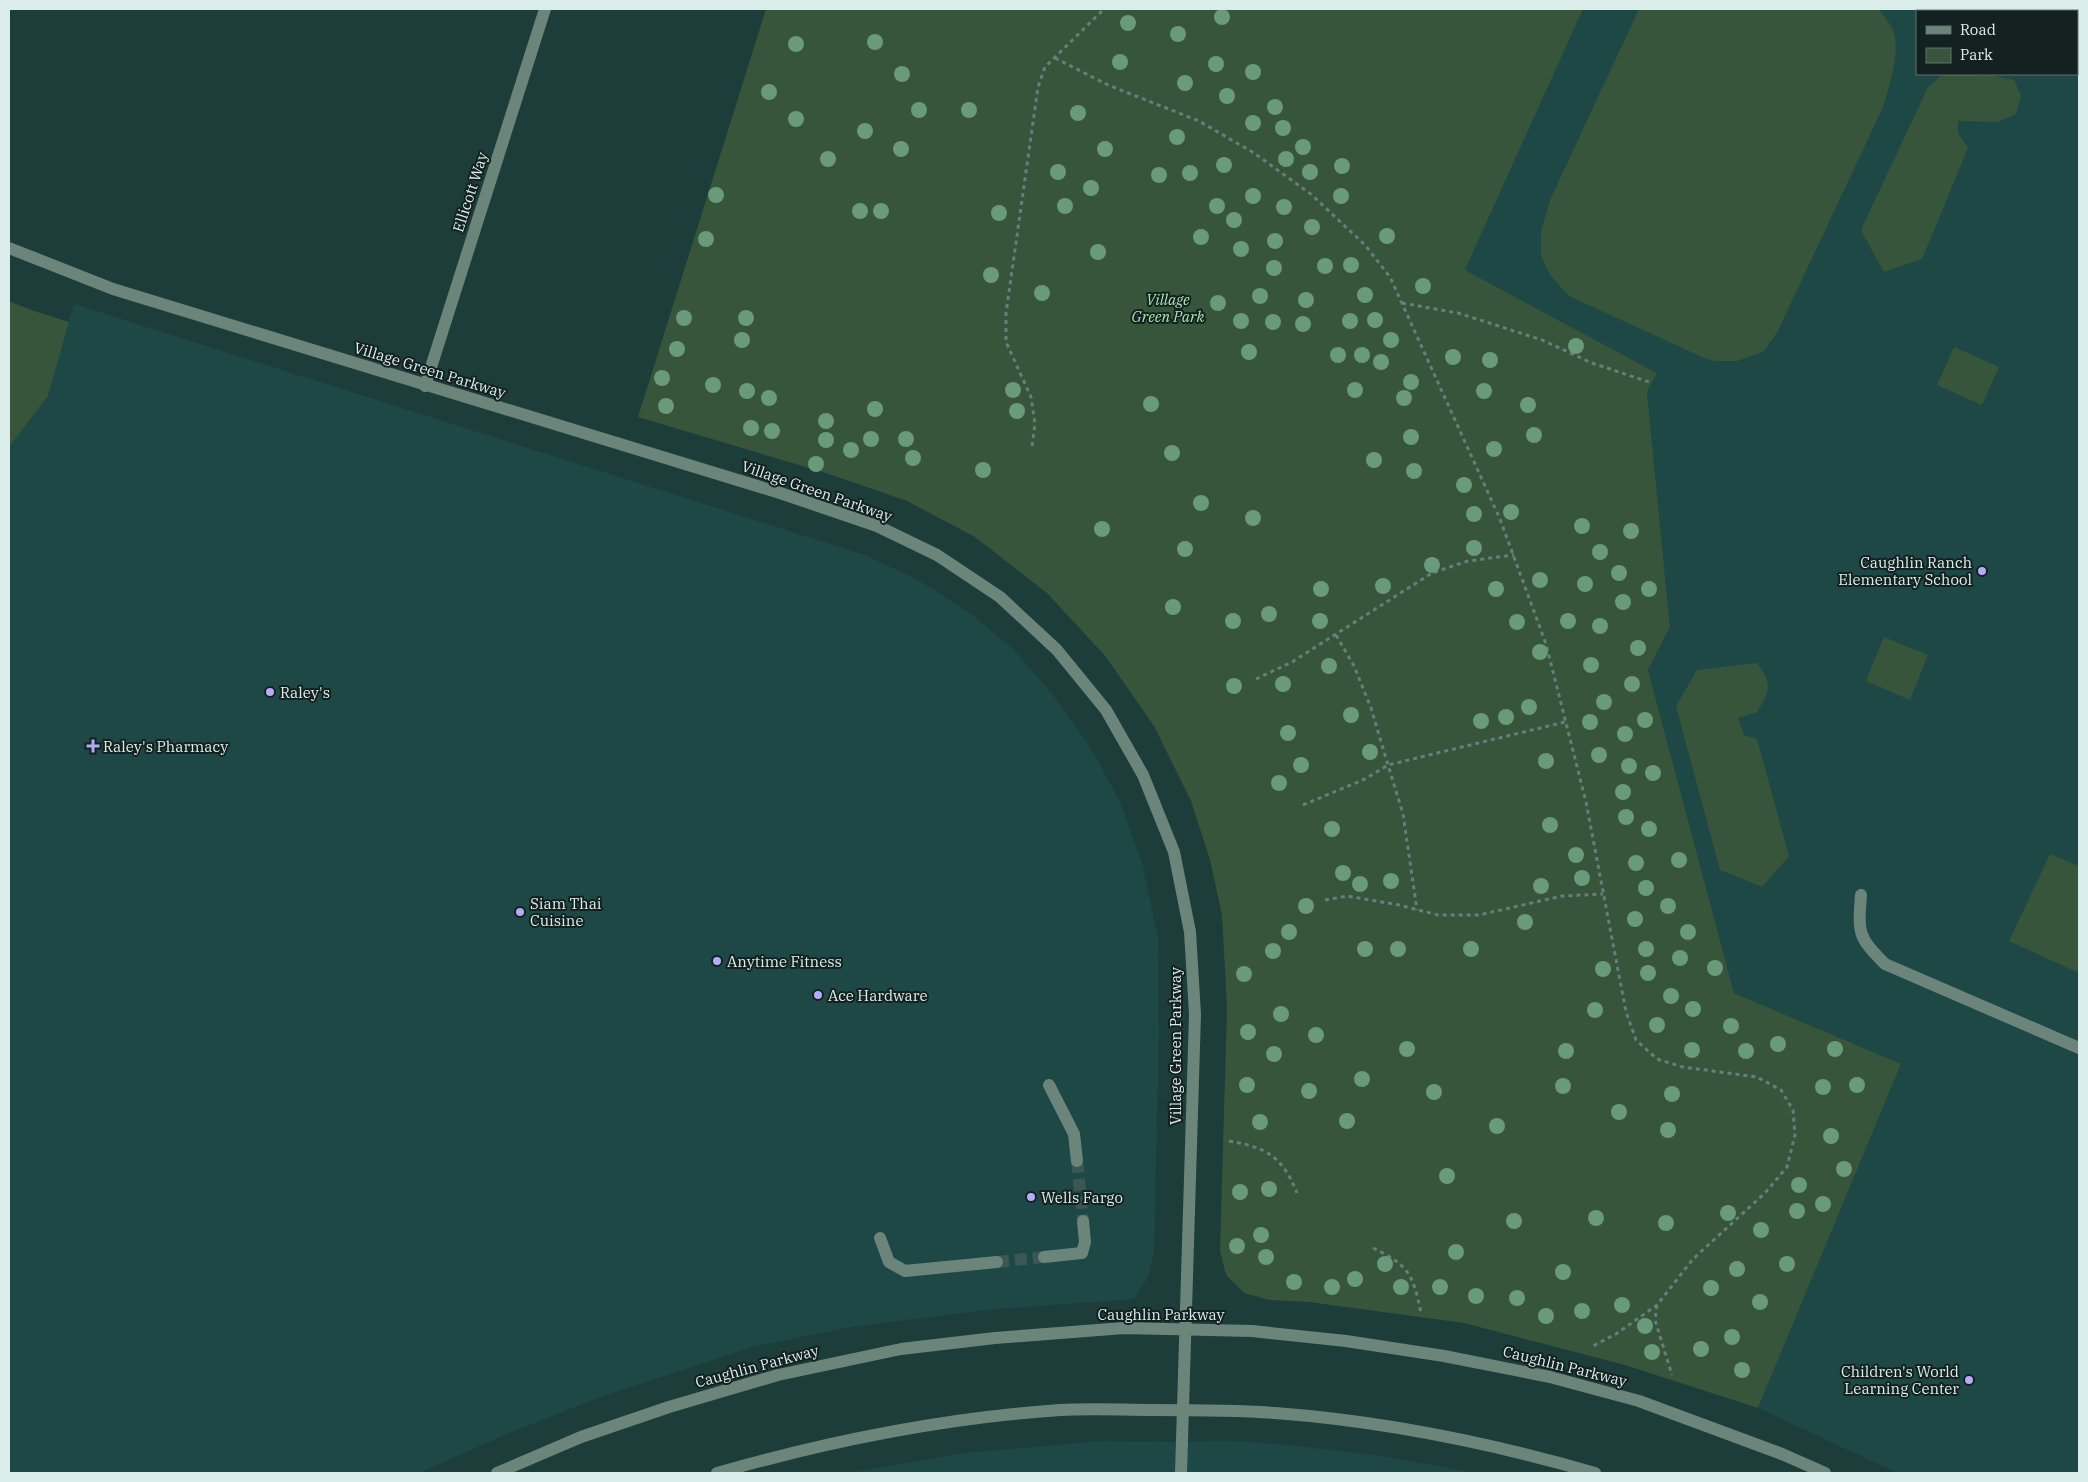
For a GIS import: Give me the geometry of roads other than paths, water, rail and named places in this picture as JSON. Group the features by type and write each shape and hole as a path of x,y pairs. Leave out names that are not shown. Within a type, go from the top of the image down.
{"street":[{"name":"Ellicott Way","path":"425,386 545,9"},
{"name":"Village Green Parkway","path":"9,248 113,289 425,386 780,493 877,526 937,555 1000,597 1057,650 1106,710 1143,775 1174,852 1190,932 1195,1014 1181,1473"},
{"path":"1861,895 1858,924 1865,944 1886,964 2079,1048"},
{"path":"1049,1086 1074,1134 1077,1161"},
{"path":"1044,1257 1082,1253 1085,1242 1084,1222"},
{"path":"880,1238 889,1262 904,1271 997,1262"},
{"name":"Caughlin Parkway","path":"497,1473 581,1438 669,1407 778,1375 901,1349 995,1338 1124,1328 1252,1331 1346,1341 1444,1356 1550,1377 1648,1404 1782,1454 1825,1473"},
{"path":"717,1473 772,1457 872,1434 972,1418 1062,1410 1183,1410 1275,1413 1390,1427 1526,1453 1595,1473"}],"tunnel":[{"path":"1077,1161 1083,1221"},
{"path":"997,1262 1044,1257"}],"place":[{"name":"Caughlin Ranch Elementary School","path":"1982,571"},
{"name":"Raley's","path":"270,692"},
{"name":"Raley's Pharmacy","path":"93,746"},
{"name":"Siam Thai Cuisine","path":"520,912"},
{"name":"Anytime Fitness","path":"717,961"},
{"name":"Ace Hardware","path":"818,995"},
{"name":"Wells Fargo","path":"1031,1197"},
{"name":"Children's World Learning Center","path":"1969,1380"}],"park label":[{"name":"Village Green Park","path":"1168,308"}]}
